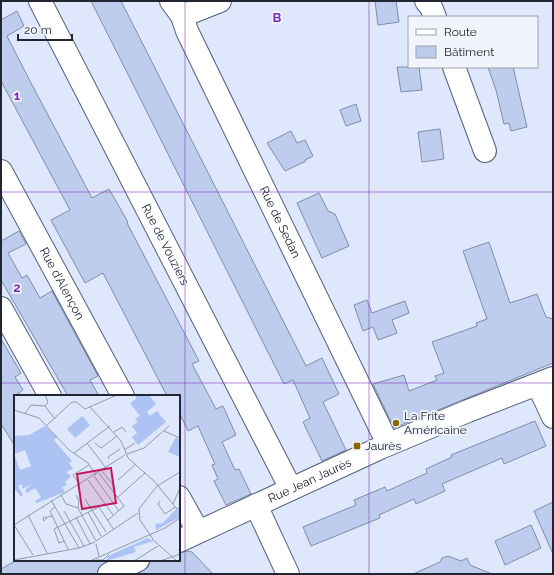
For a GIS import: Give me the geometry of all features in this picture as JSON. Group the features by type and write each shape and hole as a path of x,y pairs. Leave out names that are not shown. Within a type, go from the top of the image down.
{"street":[{"name":"Rue de Vouziers","path":"40,1 291,489"},
{"path":"176,8 220,1"},
{"path":"426,1 431,7 435,16"},
{"name":"Rue de Sedan","path":"176,8 388,444"},
{"path":"454,68 485,151"},
{"name":"Rue d'Alençon","path":"1,171 122,395"},
{"path":"1,308 49,395"},
{"name":"Rue Jean Jaurès","path":"189,536 388,444 545,381"},
{"path":"545,381 553,417"},
{"path":"180,501 189,536"},
{"path":"256,505 288,574"},
{"path":"109,574 136,561"}],"building":[{"path":"91,1 121,1 306,366 322,358 339,394 323,402 346,450 322,461 303,422 310,418 293,380 284,384"},
{"path":"375,1 396,1 399,22 378,25"},
{"path":"17,11 24,26 7,36 92,198 109,189 128,222 127,223 199,361 192,364 216,409 223,406 236,435 222,442 235,470 239,469 251,494 226,505 214,481 218,479 212,465 215,464 198,426 188,431 180,414 180,395 166,395 103,273 85,283 51,220 70,210 1,81 1,20"},
{"path":"397,67 419,68 422,90 401,92"},
{"path":"488,68 513,68 527,127 511,131 509,123 504,124 496,90"},
{"path":"356,104 361,121 346,126 340,110"},
{"path":"440,129 444,159 422,162 418,132"},
{"path":"291,131 297,143 305,140 313,156 285,171 267,143"},
{"path":"319,193 328,211 335,214 349,246 322,258 297,203"},
{"path":"19,231 26,244 8,253 22,278 27,275 40,298 52,291 98,376 90,380 98,395 67,395 1,280 1,241"},
{"path":"489,242 510,303 537,294 546,317 553,319 553,363 394,428 373,384 404,375 409,391 437,380 435,376 444,373 432,342 477,326 476,323 487,319 463,251"},
{"path":"367,300 372,313 405,301 409,313 392,320 397,333 378,340 373,327 363,331 354,305"},
{"path":"1,339 21,373 15,377 23,390 14,395 14,444 1,424"},
{"path":"535,421 546,446 504,464 502,458 442,484 445,491 416,504 414,499 379,515 380,518 311,546 303,527 356,505 354,500 385,487 387,491 427,473 426,469 452,457 451,455"},
{"path":"553,502 553,554 534,511"},
{"path":"531,525 541,548 505,565 495,541"},
{"path":"187,551 192,552 213,574 138,574 148,567 150,561 180,561 180,553"},
{"path":"448,556 461,561 467,558 470,565 492,574 413,574 440,562 442,558"},
{"path":"15,561 108,561 99,567 97,574 1,574 1,569"}],"place":[{"name":"La Frite Américaine","path":"396,423"},
{"name":"Jaurès","path":"357,446"}]}
